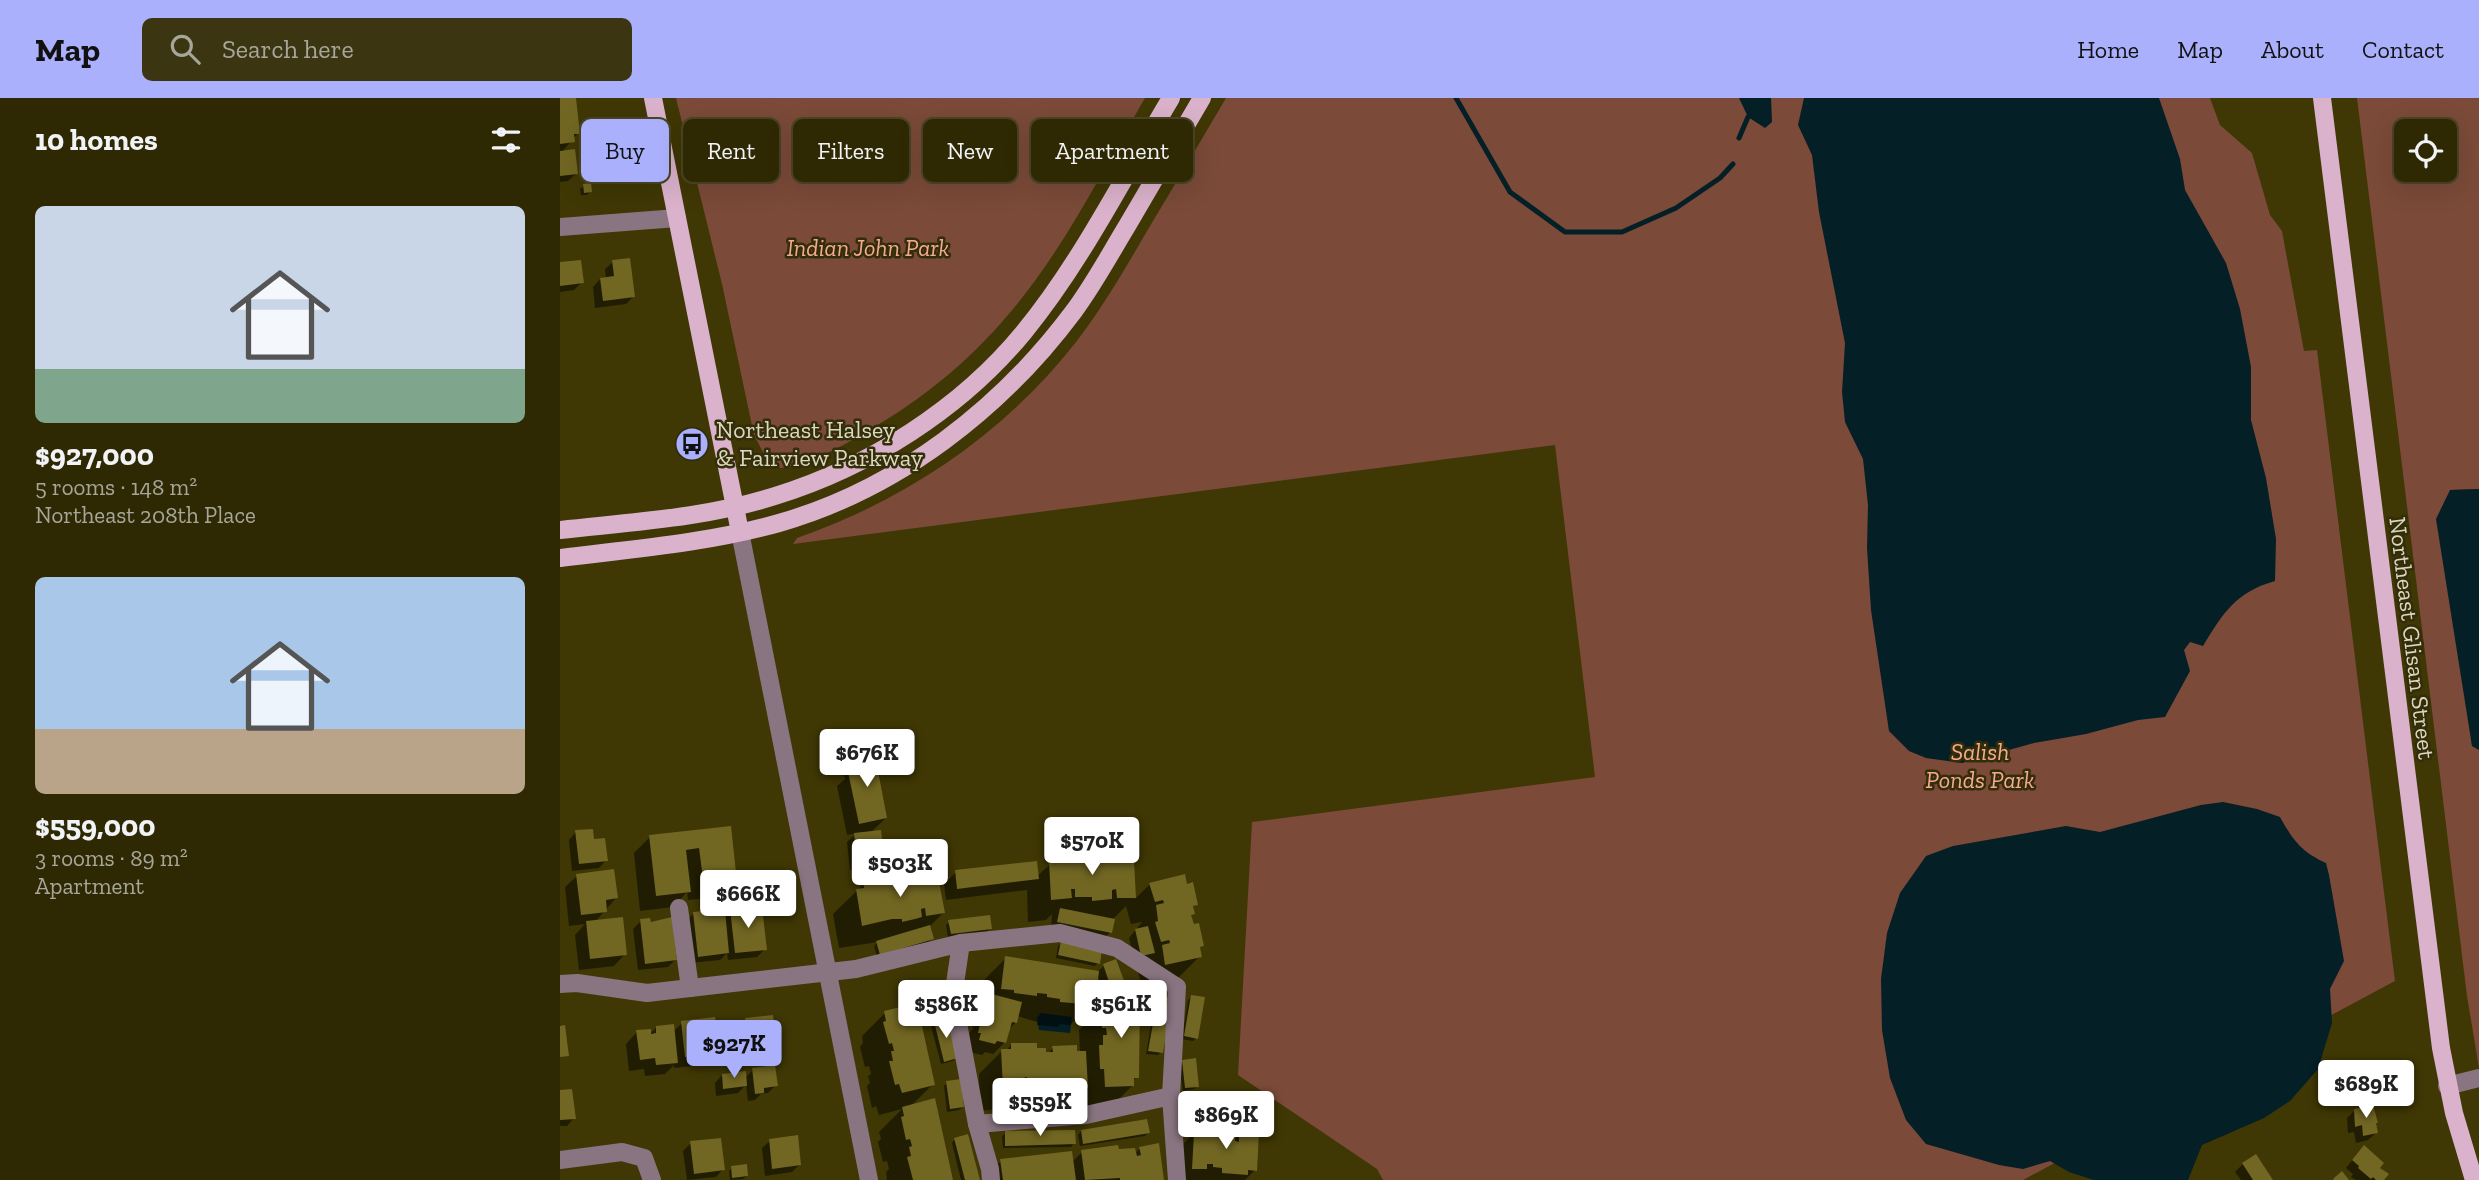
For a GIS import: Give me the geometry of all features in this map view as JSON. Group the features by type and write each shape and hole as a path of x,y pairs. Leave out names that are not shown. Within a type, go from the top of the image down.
{"main road":[{"path":"653,98 740,531"},
{"path":"560,530 695,514 773,497 873,455 927,420 978,378 1024,332 1064,276 1171,98"},
{"path":"560,558 699,541 779,523 877,483 941,443 1002,394 1041,353 1075,310 1202,98"},
{"name":"Northeast Glisan Street","path":"2322,98 2422,914 2447,1086 2474,1180"}],"street":[{"path":"560,227 677,218"},
{"path":"740,531 869,1180"},
{"path":"679,908 690,988"},
{"path":"560,984 647,993 856,969 961,943 1060,933 1116,948 1177,987 1171,1096 1177,1180"},
{"path":"961,943 953,997 977,1124 991,1180"},
{"path":"2447,1086 2479,1078"},
{"path":"977,1124 1086,1115 1171,1096"},
{"path":"560,1160 622,1152 645,1158 652,1180"}],"green space":[{"name":"Indian John Park","path":"676,98 1145,98 1133,119 1031,119 1031,182 1097,182 1047,264 1008,315 977,348 926,393 849,442 804,462 781,468 769,464 754,435 722,284 697,182 779,182 779,119 683,119 683,126"},
{"name":"Salish Ponds Park","path":"1226,98 2210,98 2220,125 2252,153 2270,215 2282,231 2304,351 2317,350 2395,981 2023,1180 1383,1180 1377,1169 1238,1075 1252,822 1595,777 1555,445 793,544 797,538 876,504 914,484 985,434 1017,406 1076,342 1105,302 1176,182 1193,182 1193,154"},
{"path":"2357,98 2479,98 2479,489 2450,490 2472,746 2479,750 2479,1068 2467,996"}],"water":[{"path":"1739,98 1771,98 1772,122 1765,128 1748,117"},
{"path":"1804,98 2159,98 2180,159 2185,190 2226,263 2240,309 2251,367 2251,420 2266,478 2276,539 2275,581 2250,591 2232,605 2203,646 2190,642 2184,650 2190,671 2165,717 2138,720 2086,734 2034,743 1962,763 1926,758 1909,751 1889,731 1871,610 1867,548 1868,505 1863,459 1845,422 1842,392 1845,343 1819,212 1812,155 1798,125"},
{"path":"2479,489 2479,750 2472,746 2436,519 2450,490"},
{"path":"2223,802 2280,817 2298,845 2326,863 2344,961 2330,989 2332,1023 2318,1069 2290,1101 2264,1118 2202,1145 2188,1180 2094,1180 2069,1172 2050,1161 2023,1169 1999,1165 1926,1144 1906,1120 1890,1078 1882,1030 1881,979 1887,933 1900,893 1926,856 1953,846 2066,826 2100,832 2201,805"},
{"path":"1041,1013 1072,1017 1070,1033 1039,1030 1037,1018"}],"building":[{"path":"560,98 576,98 580,134 574,134 575,142 560,144"},
{"path":"575,149 578,174 560,176 560,151"},
{"path":"591,183 592,192 584,193 583,184"},
{"path":"630,258 635,297 603,301 600,278 614,276 612,260"},
{"path":"581,260 584,283 560,286 560,262"},
{"path":"874,750 887,818 859,824 848,772 857,771 853,754"},
{"path":"731,826 737,882 704,886 699,848 686,850 691,892 656,896 649,835"},
{"path":"593,829 594,839 605,838 608,861 579,864 575,830"},
{"path":"881,830 882,839 874,840 877,861 857,863 854,833"},
{"path":"902,849 904,865 884,867 882,851"},
{"path":"1085,854 1085,859 1094,859 1094,862 1100,862 1100,856 1125,855 1125,861 1134,861 1136,898 1117,898 1116,889 1112,890 1112,899 1092,901 1092,897 1075,897 1075,889 1071,889 1072,898 1051,900 1049,861 1058,861 1058,855"},
{"path":"1037,861 1039,879 957,889 955,870"},
{"path":"614,869 618,898 606,900 607,912 581,915 576,874"},
{"path":"929,873 929,878 938,877 945,913 926,916 925,908 921,909 922,917 915,919 902,922 902,919 892,919 862,926 856,889 864,888 863,882 888,878 889,883 898,881 899,884 905,883 904,877"},
{"path":"1185,874 1187,884 1193,882 1198,905 1193,906 1195,914 1191,915 1194,924 1199,923 1204,946 1200,947 1202,957 1165,965 1162,945 1170,943 1169,940 1161,942 1155,922 1158,921 1156,905 1164,903 1163,900 1155,902 1149,883"},
{"path":"762,907 767,950 735,953 730,909 740,908 741,912"},
{"path":"1060,908 1115,919 1112,933 1057,922"},
{"path":"725,910 729,953 698,957 693,912 703,911 703,915"},
{"path":"990,915 992,929 951,934 948,920"},
{"path":"623,917 627,955 590,959 586,921"},
{"path":"672,917 677,960 645,964 640,919 650,918 651,922"},
{"path":"930,925 934,939 880,955 876,941"},
{"path":"1148,926 1155,953 1141,956 1135,929"},
{"path":"1061,941 1102,949 1100,964 1058,955"},
{"path":"1005,956 1099,971 1095,1003 1060,1002 1060,999 1047,997 1047,994 1037,993 1037,996 1001,989"},
{"path":"1116,959 1126,986 1112,991 1103,964"},
{"path":"988,993 1022,1002 1017,1023 1012,1022 1006,1043 997,1041 995,1044 979,1040 981,1033 978,1033 981,1019 985,1019 982,1016"},
{"path":"1140,994 1139,1078 1134,1078 1134,1086 1105,1087 1104,1069 1100,1069 1099,1045 1103,1045 1103,1035 1107,1035 1106,1028 1102,1028 1102,1005 1106,1004 1106,995"},
{"path":"1191,995 1205,997 1198,1039 1184,1036"},
{"path":"1158,996 1172,998 1163,1053 1148,1051"},
{"path":"917,1003 935,1085 902,1093 899,1084 895,1085 889,1061 893,1061 891,1051 894,1051 892,1043 889,1044 883,1022 886,1021 884,1011"},
{"path":"773,1015 775,1032 770,1033 773,1054 738,1058 737,1048 748,1047 745,1018"},
{"path":"715,1017 717,1029 722,1029 725,1052 685,1057 681,1021"},
{"path":"948,1017 958,1058 944,1062 934,1021"},
{"path":"674,1024 678,1063 656,1065 655,1058 640,1060 636,1030 651,1029 651,1034 656,1033 656,1026"},
{"path":"565,1025 569,1056 560,1057 560,1026"},
{"path":"1011,1043 1037,1043 1037,1048 1046,1048 1046,1052 1053,1052 1052,1046 1077,1045 1077,1051 1086,1051 1088,1088 1044,1089 1044,1086 1027,1086 1027,1077 1023,1078 1023,1086 1003,1088 1001,1049 1011,1049"},
{"path":"1196,1058 1199,1087 1185,1088 1182,1060"},
{"path":"775,1065 778,1086 764,1088 764,1093 755,1094 752,1068"},
{"path":"746,1071 747,1086 723,1089 722,1074"},
{"path":"961,1079 964,1107 950,1109 946,1081"},
{"path":"572,1089 576,1119 560,1120 560,1090"},
{"path":"1070,1097 1070,1112 1001,1113 1001,1099"},
{"path":"935,1098 953,1180 913,1180 907,1157 911,1156 909,1147 912,1146 910,1139 906,1140 901,1117 904,1116 902,1107"},
{"path":"2373,1105 2378,1133 2363,1136 2362,1125 2355,1127 2354,1109"},
{"path":"1147,1119 1150,1133 1083,1144 1081,1130"},
{"path":"1198,1126 1218,1127 1218,1136 1221,1137 1222,1130 1235,1132 1235,1141 1239,1142 1239,1132 1259,1132 1257,1171 1248,1170 1248,1175 1222,1173 1222,1168 1213,1167 1213,1164 1207,1164 1207,1169 1192,1169 1194,1133 1198,1133"},
{"path":"1075,1130 1076,1144 1005,1146 1005,1131"},
{"path":"968,1134 980,1180 965,1180 954,1138"},
{"path":"798,1135 801,1165 772,1169 769,1139"},
{"path":"721,1138 725,1170 694,1174 690,1141"},
{"path":"1159,1143 1164,1180 1085,1180 1081,1150 1118,1145 1119,1149 1135,1148 1137,1156 1141,1155 1139,1147"},
{"path":"2364,1145 2384,1163 2380,1168 2389,1174 2384,1180 2376,1180 2373,1177 2371,1179 2352,1160"},
{"path":"1072,1151 1076,1180 1003,1180 1000,1159"},
{"path":"2256,1154 2273,1180 2253,1180 2242,1163"},
{"path":"747,1164 748,1176 732,1178 731,1166"},
{"path":"2342,1171 2349,1180 2333,1180 2334,1178"}],"waterway":[{"path":"1456,98 1510,192 1565,232 1622,232 1676,208 1720,178 1733,164"},
{"path":"1739,138 1748,117"}],"place":[{"name":"Northeast Halsey & Fairview Parkway","path":"692,444"}]}
